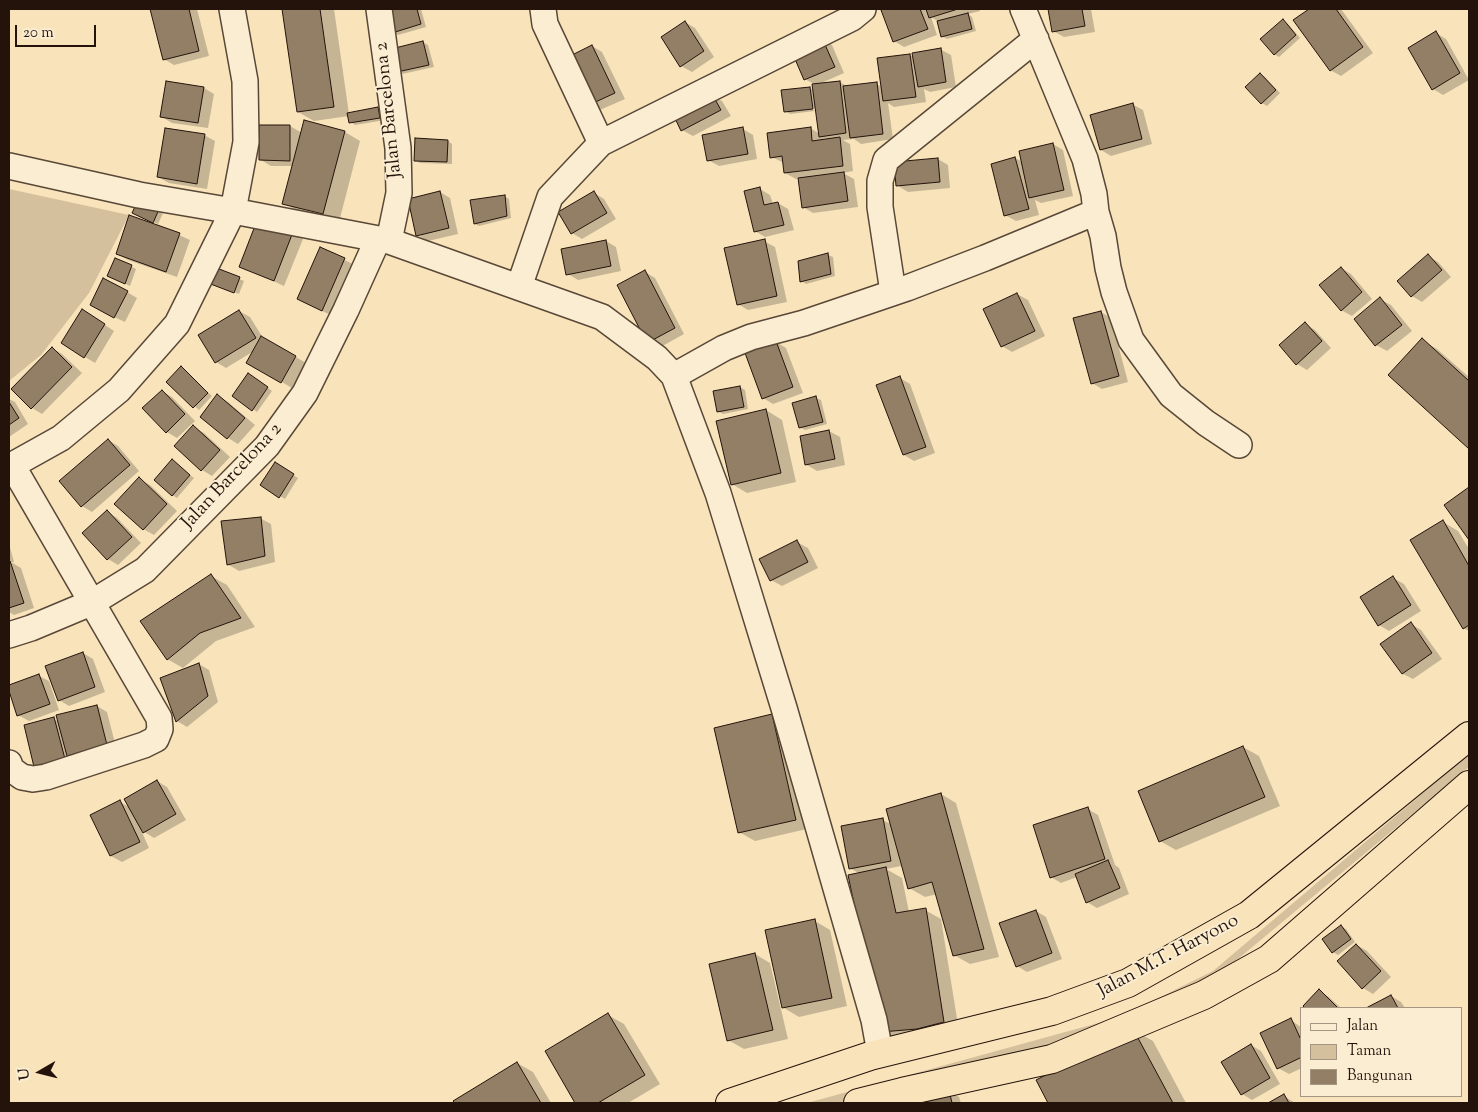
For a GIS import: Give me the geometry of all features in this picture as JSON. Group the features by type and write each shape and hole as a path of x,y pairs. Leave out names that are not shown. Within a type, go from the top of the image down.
{"highway":[{"name":"Jalan M.T. Haryono","path":"730,1103 880,1053 1052,1011 1128,983 1249,915 1469,736"},
{"path":"858,1103 1052,1060 1204,995 1269,959 1469,785"}],"street":[{"path":"9,763 11,769 22,777 33,779 46,777 144,745 156,739 160,729 159,718 11,466 61,438 119,390 177,324 233,211 246,142 245,81 232,9"},
{"name":"Jalan Barcelona 2","path":"9,636 92,602 145,570 267,446 305,393 383,240 399,193 398,148 379,9"},
{"path":"543,9 545,24 601,143"},
{"path":"519,288 550,197 601,143 852,18 863,9"},
{"path":"1023,9 1085,159 1114,292 1131,340 1171,394 1206,423 1239,444"},
{"path":"893,292 880,207 880,181 886,160 1036,39"},
{"path":"9,166 139,195 383,240 602,317 657,358 674,376 718,493 784,708 874,1020 880,1053"},
{"path":"674,376 724,348 751,337 804,323 893,292 985,258 1096,212"}],"green space":[{"path":"9,189 129,215 89,293 41,355 9,381"},
{"path":"1469,754 1469,767 1215,978 1123,1026 838,1103 807,1103 1120,1017 1213,971"}],"building":[{"path":"150,9 189,9 199,51 163,60"},
{"path":"282,9 320,9 334,107 297,112"},
{"path":"392,9 417,9 421,24 392,33"},
{"path":"920,9 928,29 893,42 881,10"},
{"path":"926,9 958,9 929,18"},
{"path":"1048,9 1082,9 1085,26 1052,32"},
{"path":"1309,9 1336,9 1363,47 1330,71 1293,20"},
{"path":"968,13 972,29 941,37 937,21"},
{"path":"1283,19 1296,35 1274,55 1260,39"},
{"path":"685,21 704,51 680,67 661,37"},
{"path":"1436,31 1460,73 1432,90 1408,48"},
{"path":"822,38 835,67 804,80 792,52"},
{"path":"423,41 429,65 397,72 391,49"},
{"path":"592,45 615,93 589,105 566,58"},
{"path":"941,48 946,82 918,87 912,53"},
{"path":"910,54 916,97 883,101 877,58"},
{"path":"1260,73 1276,90 1261,104 1245,87"},
{"path":"166,81 204,87 198,123 160,117"},
{"path":"840,81 846,133 819,137 812,84"},
{"path":"877,82 883,134 850,138 843,86"},
{"path":"810,87 813,109 784,112 781,90"},
{"path":"712,94 721,110 681,131 673,114"},
{"path":"1133,103 1142,139 1100,150 1090,115"},
{"path":"378,107 380,118 349,123 347,113"},
{"path":"304,120 345,131 323,214 282,204"},
{"path":"259,125 290,125 290,161 259,160"},
{"path":"743,127 748,154 707,161 702,135"},
{"path":"811,127 812,141 840,137 843,166 784,173 782,156 770,158 767,133"},
{"path":"165,128 205,134 197,184 157,177"},
{"path":"415,138 448,140 447,162 414,161"},
{"path":"1053,143 1064,190 1029,198 1019,151"},
{"path":"1015,157 1029,209 1004,216 991,164"},
{"path":"938,158 940,182 896,186 894,162"},
{"path":"844,172 848,201 802,208 798,178"},
{"path":"760,187 764,205 778,202 784,225 754,232 744,191"},
{"path":"440,191 449,228 416,236 408,199"},
{"path":"594,191 607,213 571,234 558,212"},
{"path":"505,195 507,216 474,224 470,200"},
{"path":"139,198 160,207 153,223 132,213"},
{"path":"129,215 180,233 166,272 116,254"},
{"path":"258,218 293,232 274,281 239,267"},
{"path":"765,239 777,296 737,305 724,248"},
{"path":"606,240 611,266 566,275 561,249"},
{"path":"320,247 345,258 322,311 297,299"},
{"path":"828,253 831,274 800,282 798,261"},
{"path":"1428,254 1442,270 1411,297 1397,281"},
{"path":"115,258 132,265 125,284 107,276"},
{"path":"214,267 240,277 234,293 208,283"},
{"path":"1341,267 1362,292 1341,311 1319,285"},
{"path":"645,270 675,328 647,343 617,285"},
{"path":"103,278 128,291 114,318 90,305"},
{"path":"1017,293 1035,331 1001,347 983,309"},
{"path":"1380,297 1402,325 1375,346 1354,319"},
{"path":"82,309 105,324 84,358 61,343"},
{"path":"239,310 256,338 215,363 198,335"},
{"path":"1101,311 1119,376 1091,384 1073,318"},
{"path":"1305,322 1322,341 1296,365 1279,345"},
{"path":"261,336 296,356 281,383 246,363"},
{"path":"1422,338 1469,381 1469,449 1388,375"},
{"path":"776,341 793,387 762,399 745,353"},
{"path":"52,347 72,367 31,409 11,389"},
{"path":"181,366 208,393 193,408 166,382"},
{"path":"248,373 268,387 252,411 232,396"},
{"path":"900,376 926,447 903,455 876,385"},
{"path":"740,386 744,407 717,412 713,391"},
{"path":"162,390 185,414 166,433 142,408"},
{"path":"217,394 245,418 227,439 200,417"},
{"path":"816,396 823,422 799,428 792,403"},
{"path":"9,402 19,418 9,425"},
{"path":"766,409 781,473 731,485 716,421"},
{"path":"193,425 220,450 201,471 174,446"},
{"path":"829,430 835,459 805,465 800,436"},
{"path":"108,439 130,465 81,507 59,481"},
{"path":"172,459 190,475 172,496 154,480"},
{"path":"275,462 294,474 279,498 260,485"},
{"path":"139,477 167,504 143,530 114,504"},
{"path":"1469,487 1469,540 1444,505"},
{"path":"107,510 132,537 107,560 82,533"},
{"path":"261,517 265,556 227,565 221,521"},
{"path":"1443,520 1469,566 1469,625 1463,629 1410,540"},
{"path":"797,540 808,562 770,581 759,559"},
{"path":"9,561 24,603 9,608"},
{"path":"211,574 241,618 200,633 167,660 140,621"},
{"path":"1393,576 1411,605 1378,626 1360,597"},
{"path":"1411,622 1432,653 1402,674 1380,644"},
{"path":"83,652 95,687 58,701 45,666"},
{"path":"199,663 208,696 176,722 160,678"},
{"path":"39,674 50,704 17,716 9,685"},
{"path":"97,705 107,745 67,756 56,715"},
{"path":"772,714 796,820 738,833 714,728"},
{"path":"54,717 65,759 34,767 24,725"},
{"path":"1243,746 1265,797 1159,842 1138,791"},
{"path":"157,780 176,814 143,833 124,799"},
{"path":"941,793 984,949 953,956 932,882 908,889 886,809"},
{"path":"120,800 140,842 110,856 90,815"},
{"path":"1088,807 1105,859 1050,878 1033,825"},
{"path":"883,818 891,861 849,869 841,826"},
{"path":"1108,860 1120,888 1086,903 1075,874"},
{"path":"886,867 896,913 926,908 944,1022 917,1029 881,1032 848,875"},
{"path":"1036,910 1052,953 1016,967 999,923"},
{"path":"815,919 832,998 782,1008 765,930"},
{"path":"1341,925 1351,939 1332,953 1322,939"},
{"path":"1356,944 1381,971 1362,989 1337,961"},
{"path":"755,953 773,1030 727,1041 709,964"},
{"path":"1319,989 1337,1007 1304,1007"},
{"path":"1391,995 1397,1007 1368,1007"},
{"path":"608,1013 645,1075 598,1103 575,1103 545,1051"},
{"path":"1291,1018 1300,1038 1300,1058 1277,1069 1260,1033"},
{"path":"1132,1027 1173,1103 1048,1103 1036,1080 1118,1038"},
{"path":"1251,1044 1270,1078 1241,1095 1221,1062"},
{"path":"517,1062 541,1103 455,1103 453,1101"},
{"path":"949,1090 952,1103 926,1103 924,1095"},
{"path":"1284,1094 1289,1103 1268,1103"}]}
